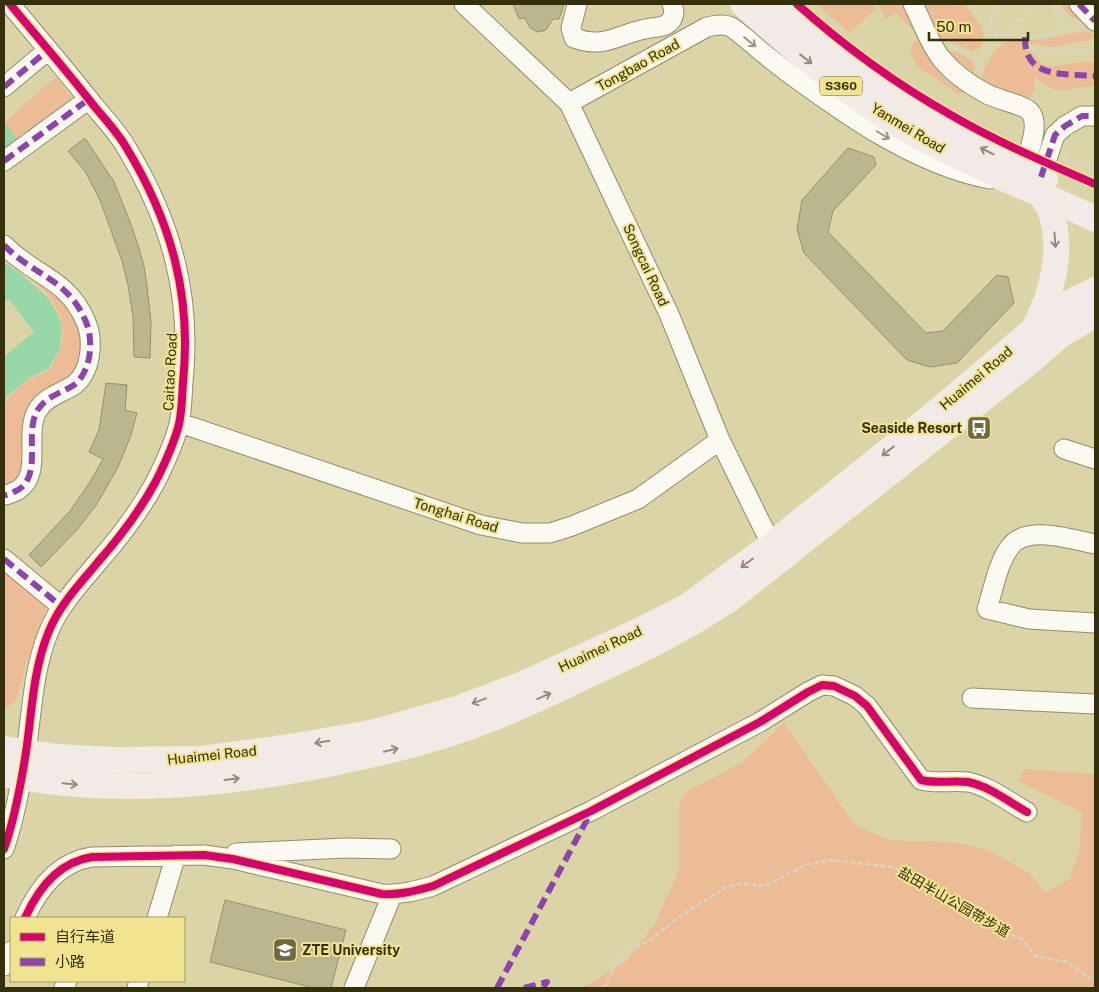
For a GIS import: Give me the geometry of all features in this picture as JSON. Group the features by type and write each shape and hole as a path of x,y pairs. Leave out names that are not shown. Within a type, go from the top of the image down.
{"main road":[{"name":"Yanmei Road","path":"743,4 785,42 840,86 893,122 951,154 1034,178 1095,201"},
{"name":"Yanmei Road","path":"772,4 902,105 958,138 1034,178 1095,219"},
{"path":"1033,330 1050,293 1056,248 1055,229 1050,210 1034,178"},
{"name":"Huaimei Road","path":"13,776 105,786 196,784 291,771 370,755 416,744 497,716 652,645 695,622 746,588 775,553 938,411 1065,305 1095,290"},
{"name":"Huaimei Road","path":"15,750 63,757 113,760 201,759 375,732 429,718 523,684 668,617 775,553 1033,359 1058,337 1095,314"}],"street":[{"name":"Caitao Road","path":"4,849 8,836 15,750 28,726 41,657 49,631 71,594 122,534 146,499 168,456 180,422 186,356 185,313 179,270 170,240 143,179 125,145 10,4"},
{"name":"Songcai Road","path":"464,4 569,103 669,314 720,440 775,553"},
{"path":"578,4 571,28 574,38 584,42 596,43 610,41 643,29 666,25 674,18 675,10 672,4"},
{"path":"913,4 941,58 955,72 974,86 1000,100 1025,107 1031,112 1034,119 1032,142 1034,178"},
{"path":"1079,4 1091,24"},
{"path":"666,25 678,43"},
{"name":"Tongbao Road","path":"569,103 707,27 721,25 736,30 770,58 830,102 884,137 944,167 971,176 1034,178"},
{"path":"4,87 48,50"},
{"path":"4,161 89,99"},
{"path":"1034,178 1055,135 1065,126 1082,116 1095,116"},
{"path":"4,245 20,258 60,284 74,300 87,323 90,351 86,372 74,385 48,398 37,412 32,429 32,463 29,477 20,488 8,495 4,495"},
{"name":"Tonghai Road","path":"180,422 480,525 522,533 550,534 638,499 720,440"},
{"path":"1064,449 1095,459"},
{"path":"1095,544 1043,535 1029,535 1019,539 1010,546 1004,558 987,609 1029,619 1095,623"},
{"path":"4,559 62,607"},
{"path":"204,855 233,859 382,894 409,893 433,886 591,811 760,722 822,685 834,686 855,696 867,706 921,780 966,782 979,785 1027,812"},
{"path":"972,698 1095,704"},
{"path":"25,917 44,884 58,871 75,861 92,857 204,855 346,848 391,849"},
{"path":"158,917 176,854"},
{"path":"354,988 392,895"},
{"path":"4,966 10,953"}],"path":[{"path":"971,4 978,15 1004,38 1030,37 1091,24"},
{"path":"990,26 994,4"},
{"path":"1004,38 1014,26 1029,14 1034,4"},
{"path":"1052,4 1066,30"},
{"path":"974,86 981,60 999,34"},
{"path":"932,42 943,43 957,48 981,60"},
{"path":"1032,50 1070,52 1095,48"},
{"path":"1034,178 1058,159 1090,166 1095,164"},
{"path":"1090,166 1095,173"}],"shaded area":[{"path":"817,4 874,4 876,8 849,33"},
{"path":"878,4 907,4 969,93 957,93 918,67 912,57 910,48 918,36 895,12 886,19"},
{"path":"919,4 965,4 982,30 983,41 981,47 971,51 936,34"},
{"path":"1060,4 1073,4 1088,24 1072,17"},
{"path":"1080,32 1092,33 1094,35 1093,39 1054,47 1026,43 1028,40 1045,39"},
{"path":"1024,38 1025,49 1044,65 1056,66 1095,62 1095,86 1056,90 1042,83 1034,75 1035,89 1028,100 982,84 985,68 996,50 1014,39"},
{"path":"945,50 956,52 974,62 974,73 971,77"},
{"path":"56,77 83,113 18,141 5,122"},
{"path":"4,121 18,141 4,150"},
{"path":"4,249 39,274 82,321 80,371 51,389 27,462 20,476 4,485 3,431 5,405 13,393 23,384 51,368 62,343 63,328 59,314 51,300 29,276 4,259"},
{"path":"4,263 20,273 47,297 57,313 62,326 60,349 48,369 31,377 8,395 4,404 4,357 34,332 9,299 4,302"},
{"path":"4,564 49,600 27,661 16,701 4,709"},
{"path":"784,723 854,824 888,840 952,842 986,849 1029,873 1046,893 1069,880 1079,853 1082,812 1018,781 1025,769 1095,774 1095,988 582,988 626,962 656,922 679,869 679,804 685,793 744,761"}],"building":[{"path":"513,4 564,4 559,19 553,19 546,30 538,32 530,28 525,18 519,19"},
{"path":"85,138 114,182 138,245 144,266 151,322 150,358 134,357 133,316 122,261 100,200 85,171 68,151"},
{"path":"848,148 874,157 876,165 833,211 828,232 926,333 943,331 997,275 1008,277 1014,303 957,363 930,367 907,360 804,253 797,229 802,200"},
{"path":"106,383 127,385 125,410 137,413 131,435 118,467 97,504 77,530 41,567 29,555 70,511 103,459 89,452 99,430"},
{"path":"225,900 346,930 331,988 314,988 210,962"}],"marked path":[{"path":"1079,4 1095,21"},
{"path":"1025,37 1026,51 1031,61 1039,67 1048,72 1059,74 1095,76"},
{"path":"4,87 48,50"},
{"path":"4,161 89,99"},
{"path":"1041,177 1055,135 1065,126 1082,116 1095,116"},
{"path":"4,245 26,264 60,286 70,296 86,322 90,338 89,356 80,379 74,385 49,399 37,411 33,421 30,474 18,490 4,495"},
{"path":"4,559 62,607"},
{"path":"497,988 591,812"},
{"path":"524,988 547,982 542,988"}],"cycle path":[{"path":"4,849 20,789 36,675 49,631 77,586 114,543 143,503 163,467 175,439 180,419 185,350 181,289 175,260 166,231 142,175 115,131 10,4"},
{"path":"797,4 871,64 931,103 968,125 1004,143 1095,184"},
{"path":"25,917 43,887 59,871 80,860 92,857 204,855 233,859 382,894 414,891 433,886 591,811 760,722 822,685 834,686 855,696 867,706 921,780 976,784 1027,812"}],"place":[{"name":"Seaside Resort","path":"979,428"},
{"name":"ZTE University","path":"285,950"}]}
